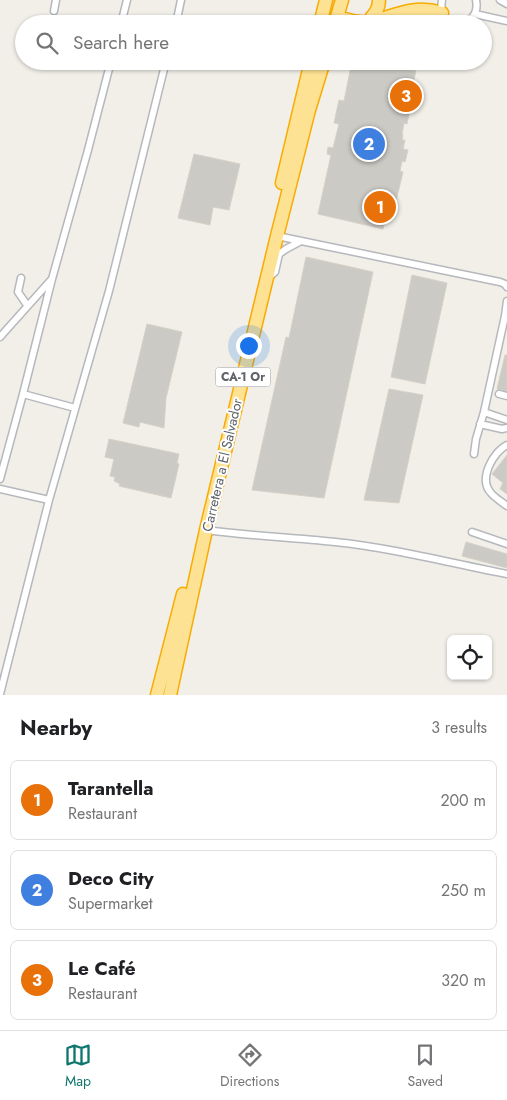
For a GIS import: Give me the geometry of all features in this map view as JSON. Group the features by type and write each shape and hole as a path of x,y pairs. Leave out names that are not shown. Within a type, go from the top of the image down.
{"highway":[{"path":"322,15 326,0"},
{"path":"341,15 342,0"},
{"path":"376,15 379,0"},
{"path":"382,15 392,7 406,2 420,2 439,6"},
{"name":"Carretera a El Salvador","path":"170,695 179,629 198,534 309,70"},
{"name":"Carretera a El Salvador","path":"158,695 179,629 206,530 277,236 307,118 322,70"},
{"path":"162,695 179,629"},
{"path":"174,695 179,629"}],"street":[{"path":"54,11 56,0"},
{"path":"123,15 127,0"},
{"path":"178,15 182,0"},
{"path":"476,0 475,14 480,15"},
{"path":"500,0 507,4"},
{"path":"492,18 507,21"},
{"path":"0,479 109,70"},
{"path":"0,694 49,500 109,291 164,70"},
{"path":"277,236 500,282 507,287"},
{"path":"266,280 275,272 280,254 286,248 300,241"},
{"path":"21,278 18,292 27,305"},
{"path":"0,336 52,279"},
{"path":"474,454 476,438 484,412 506,316 507,301"},
{"path":"23,394 75,408"},
{"path":"499,394 507,396"},
{"path":"484,412 507,420"},
{"path":"480,424 502,429 507,428"},
{"path":"506,446 498,451 490,462 486,480 490,492 507,506"},
{"path":"0,489 49,500"},
{"path":"206,530 344,543 419,555 507,574"},
{"path":"472,532 507,544"}],"building":[{"path":"350,70 416,71 411,91 414,92 407,124 404,123 402,134 402,140 405,140 403,149 408,150 405,162 402,161 400,171 403,172 396,201 393,201 392,207 389,207 383,229 318,214 331,155 327,154 328,147 333,148 339,124 334,123 339,100 344,101"},
{"path":"194,154 240,164 229,210 213,207 210,225 178,218"},
{"path":"306,257 373,272 324,498 252,490 286,337 289,338"},
{"path":"412,275 447,283 425,384 391,377"},
{"path":"147,324 182,332 166,398 164,428 140,422 139,427 123,423"},
{"path":"505,355 507,355 507,391 497,389"},
{"path":"389,389 423,395 399,503 364,500"},
{"path":"109,439 179,454 177,463 179,464 171,498 119,486 120,484 114,481 115,477 110,476 114,459 105,457"},
{"path":"507,455 507,494 500,489 503,483 492,474"},
{"path":"466,542 507,554 507,568 462,556"}],"tunnel":[{"path":"333,0 339,15"}],"place":[{"name":"Le Café","path":"406,96"},
{"name":"Deco City","path":"369,144"},
{"name":"Tarantella","path":"380,207"}]}
